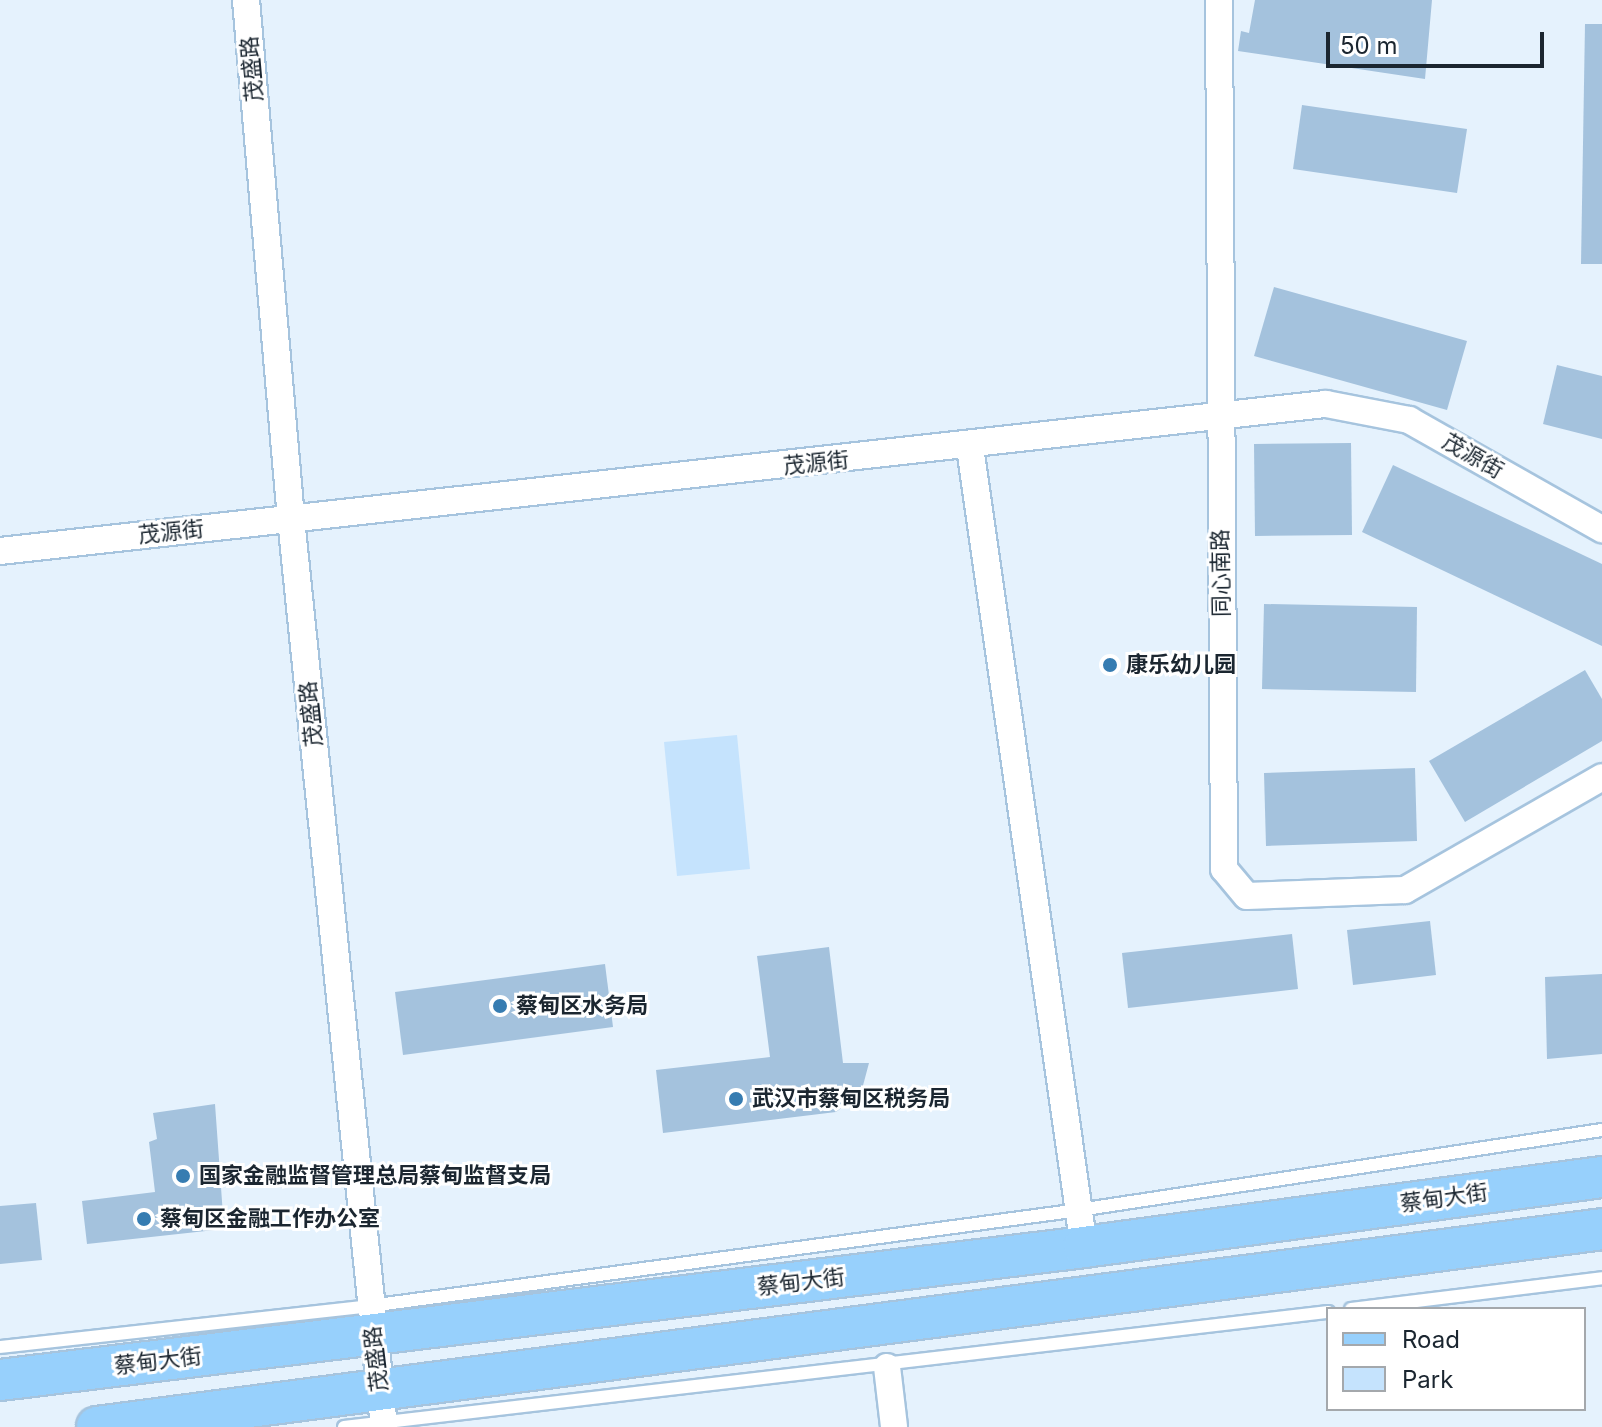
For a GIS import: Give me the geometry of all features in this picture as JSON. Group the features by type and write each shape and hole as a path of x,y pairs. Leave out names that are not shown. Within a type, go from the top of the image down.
{"main road":[{"name":"蔡甸大街","path":"0,1380 371,1320 1081,1228 1602,1177"},
{"path":"97,1427 382,1413 1602,1229"}],"street":[{"name":"茂盛路","path":"246,0 291,519 382,1413"},
{"name":"同心南路","path":"1219,0 1224,869 1247,896 1405,890 1602,777"},
{"name":"茂源街","path":"0,551 970,447 1326,404 1409,420 1602,529"},
{"path":"970,447 1081,1228"},
{"path":"887,1367 894,1427"}],"lane":[{"path":"1081,1228 1602,1130"},
{"path":"1367,1307 1602,1278"},
{"path":"344,1427 382,1413 887,1367 1326,1312"},
{"path":"0,1347 371,1320"}],"green space":[{"path":"737,735 750,869 677,876 664,742"}],"building":[{"path":"1255,0 1432,0 1425,79 1238,51 1241,31 1249,33"},
{"path":"1585,24 1602,24 1602,264 1581,264"},
{"path":"1302,105 1467,129 1457,193 1293,169"},
{"path":"1274,287 1467,341 1447,410 1254,356"},
{"path":"1557,365 1602,376 1602,439 1543,424"},
{"path":"1351,443 1352,535 1255,536 1254,444"},
{"path":"1393,465 1602,564 1602,646 1362,532"},
{"path":"1264,604 1417,607 1416,692 1262,689"},
{"path":"1585,670 1602,699 1602,741 1465,822 1429,761"},
{"path":"1415,768 1417,841 1266,846 1264,773"},
{"path":"1430,921 1436,975 1353,985 1347,930"},
{"path":"1292,934 1298,989 1128,1008 1122,953"},
{"path":"829,947 843,1063 869,1063 861,1093 836,1112 663,1133 656,1070 770,1057 757,956"},
{"path":"605,964 613,1027 403,1055 395,992"},
{"path":"1602,974 1602,1054 1547,1059 1545,977"},
{"path":"215,1104 224,1229 87,1244 82,1201 155,1192 149,1142 157,1139 153,1113"},
{"path":"36,1203 42,1260 0,1264 0,1206"}],"place":[{"name":"康乐幼儿园","path":"1110,665"},
{"name":"蔡甸区水务局","path":"500,1006"},
{"name":"武汉市蔡甸区税务局","path":"736,1099"},
{"name":"国家金融监督管理总局蔡甸监督支局","path":"183,1176"},
{"name":"蔡甸区金融工作办公室","path":"144,1219"}]}
